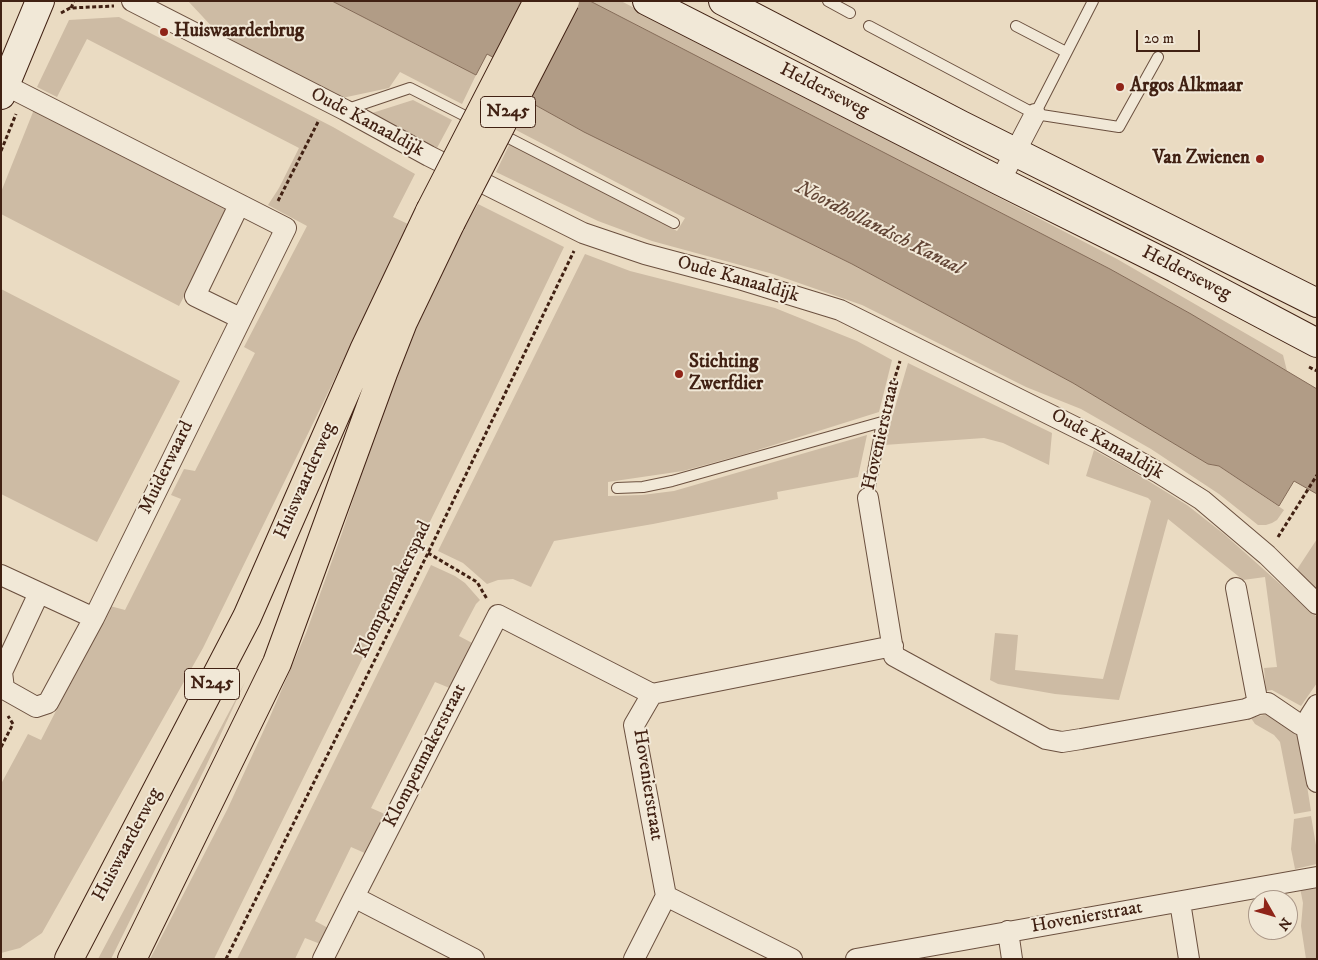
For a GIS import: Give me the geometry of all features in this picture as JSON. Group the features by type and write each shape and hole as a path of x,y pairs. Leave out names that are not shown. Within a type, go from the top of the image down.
{"highway":[{"name":"Huiswaarderweg","path":"132,959 277,663 440,217 538,1"},
{"name":"Huiswaarderweg","path":"68,959 247,617 364,350 566,1"}],"main road":[{"name":"Muiderwaard","path":"3,90 40,1"},
{"name":"Helderseweg","path":"647,1 1175,268 1313,356"},
{"name":"Helderseweg","path":"723,1 1015,152 1317,303"}],"street":[{"name":"Oude Kanaaldijk","path":"135,3 337,106 429,156 583,233 645,254 739,279 832,308 1099,439 1202,500 1267,554 1317,604"},
{"name":"Muiderwaard","path":"3,90 286,228 240,318 94,618 48,702 36,707 4,689 2,672 39,593"},
{"path":"1000,181 1035,114"},
{"path":"239,205 195,296 240,318"},
{"name":"Hovenierstraat","path":"868,498 892,646"},
{"path":"1,576 94,618"},
{"path":"1236,588 1258,704"},
{"path":"498,615 652,694 892,646 894,656 1046,739 1062,742 1081,740 1246,709 1258,704 1268,703 1306,727"},
{"name":"Klompenmakerstraat","path":"323,959 498,615"},
{"name":"Hovenierstraat","path":"652,694 634,724 666,896"},
{"path":"1317,705 1306,727 1317,782"},
{"name":"Hovenierstraat","path":"856,959 895,955 1008,931 1317,877"},
{"path":"634,959 666,896 785,957"},
{"path":"354,897 474,959"},
{"path":"1180,902 1189,959"},
{"path":"1008,931 1012,959"}],"lane":[{"path":"828,1 850,13"},
{"path":"1035,114 1093,1"},
{"path":"869,26 1035,114 1119,128 1158,56"},
{"path":"1016,26 1066,52"},
{"path":"337,106 410,88 674,223"},
{"path":"617,488 643,487 672,481 882,422"},
{"name":"Hovenierstraat","path":"868,498 882,422"}],"path":[{"path":"74,1 70,8 135,3"},
{"path":"268,220 337,106"},
{"name":"Klompenmakerspad","path":"226,959 428,553 583,233"},
{"name":"Hovenierstraat","path":"882,422 905,343"},
{"path":"1313,356 1317,371"},
{"path":"1290,518 1317,474"},
{"path":"428,553 477,582 498,615"},
{"path":"1,747 13,724 6,710"}],"shaded area":[{"path":"188,1 332,1 476,75 462,104 400,72 389,88 342,98 217,32"},
{"path":"590,1 621,1 1117,259 1283,355 1287,371 1110,269"},
{"path":"119,17 333,127 415,174 393,217 408,224 203,648 42,933 20,948 1,953 1,784 28,734 41,740 110,606 125,610 181,499 171,495 184,469 195,471 255,353 244,347 307,226 268,205 279,188 299,148 87,39 57,97 37,87 69,20"},
{"path":"413,100 452,120 437,148 369,114"},
{"path":"528,101 584,132 852,264 1073,383 1208,464 1219,466 1284,510 1277,520 1272,523 1258,525 1219,494 1151,449 1081,409 1026,387 862,305 773,274 652,241 598,221 496,172 510,143 677,231 685,218 516,130"},
{"path":"35,107 230,208 179,306 1,214 1,192"},
{"path":"478,204 564,247 214,959 150,959 227,810 269,719 306,633 375,433 416,329 461,234"},
{"path":"585,254 630,271 775,308 857,341 892,360 879,412 745,454 683,471 608,482 608,496 642,495 674,491 867,435 858,477 777,492 778,499 653,524 554,541 531,587 513,579 498,580 487,584 463,563 438,551"},
{"path":"1,289 180,381 97,542 1,494"},
{"path":"908,363 1052,433 1049,465 1003,443 984,438 884,445"},
{"path":"1094,450 1187,505 1224,534 1317,617 1317,683 1301,706 1272,690 1266,691 1264,668 1277,667 1265,577 1243,580 1168,519 1119,700 1055,694 998,684 990,680 995,633 1018,635 1015,670 1103,679 1151,501 1148,498 1086,476"},
{"path":"1317,539 1317,593 1296,571"},
{"path":"431,565 455,576 465,583 480,600 459,636 474,644 452,689 435,682 371,808 387,815 367,854 351,847 315,921 330,929 323,945 305,938 295,959 237,959"},
{"path":"245,682 111,959 98,959"},
{"path":"1268,714 1296,733 1301,748 1311,811 1294,814 1280,742 1274,735 1255,724 1251,718"},
{"path":"1311,816 1317,851 1317,864 1295,869 1291,849 1294,819"},
{"path":"1317,885 1317,959 1306,959 1301,926 1303,903 1300,888"}],"water":[{"name":"Noordhollandsch Kanaal","path":"332,1 590,1 1110,269 1191,314 1317,389 1317,494 1294,481 1279,506 1219,466 1208,464 1073,383 852,264 584,132 528,101 538,81 487,54 476,75"}],"place":[{"name":"Huiswaarderbrug","path":"164,32"},
{"name":"Argos Alkmaar","path":"1120,87"},
{"name":"Van Zwienen","path":"1260,159"},
{"name":"Stichting Zwerfdier","path":"679,374"}]}
